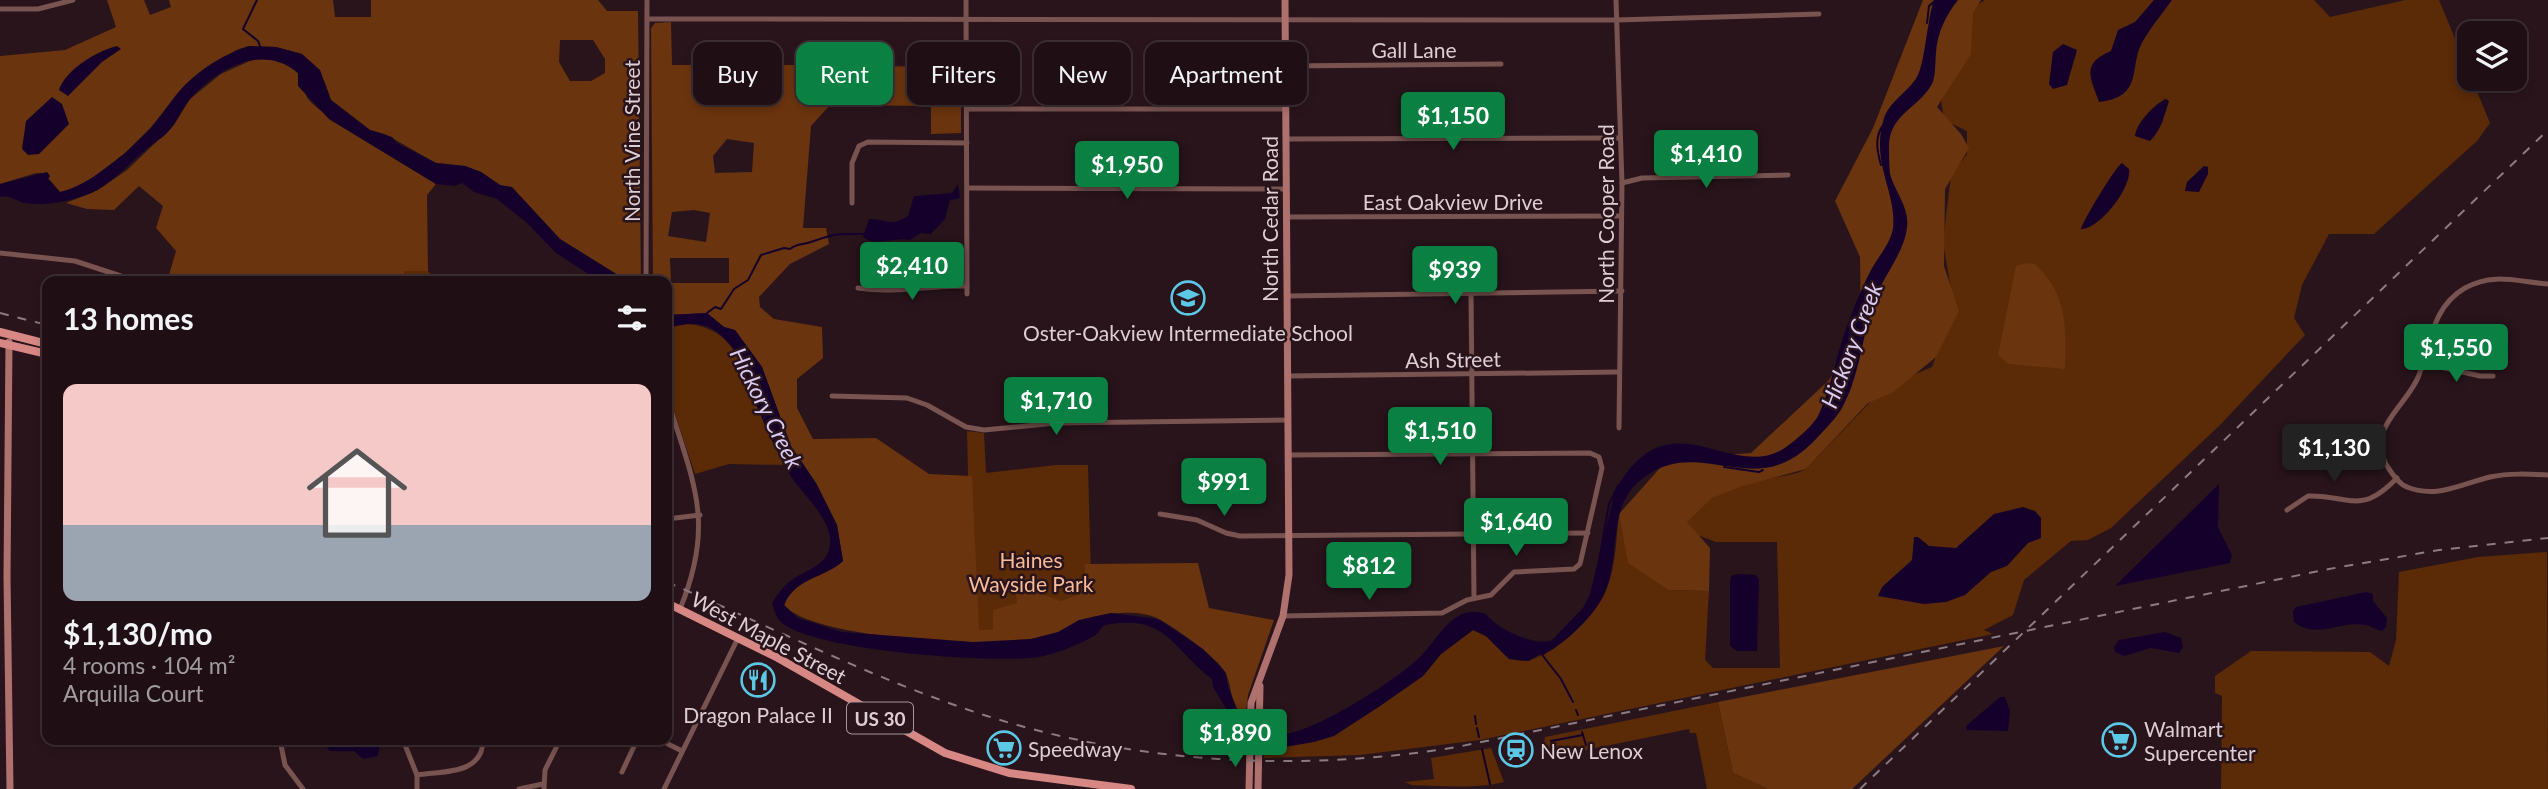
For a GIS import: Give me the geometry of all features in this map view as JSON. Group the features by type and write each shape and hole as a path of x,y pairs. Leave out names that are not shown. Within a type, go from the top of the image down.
{"main road":[{"path":"0,332 42,343"},
{"path":"4,344 42,353"},
{"name":"West Maple Street","path":"672,605 738,637 945,753 995,770 1060,785 1131,789"}],"street":[{"path":"0,9 37,9 73,0"},
{"name":"North Vine Street","path":"646,276 647,0"},
{"path":"966,0 967,294"},
{"name":"North Cedar Road","path":"1286,0 1286,42"},
{"name":"North Cooper Road","path":"1616,0 1622,183 1619,428"},
{"path":"647,19 1211,21 1286,17 1616,20 1819,14"},
{"name":"Gall Lane","path":"1307,66 1501,64"},
{"path":"968,109 1286,108"},
{"name":"North Cedar Road","path":"1258,789 1254,711 1283,617 1289,588 1286,108"},
{"path":"1286,139 1620,138"},
{"path":"852,203 852,163 859,146 868,142 967,143"},
{"path":"1622,183 1642,178 1788,176"},
{"path":"968,188 1286,188"},
{"name":"East Oakview Drive","path":"1286,217 1620,216"},
{"path":"0,253 75,261 121,276"},
{"path":"2548,284 2511,277 2488,279 2465,288 2446,303 2433,326 2413,388 2391,414 2383,432 2385,460 2396,478 2403,486 2424,492 2448,491 2490,477 2548,475"},
{"path":"858,288 892,291 924,286 967,286"},
{"path":"1287,296 1622,291"},
{"path":"1471,293 1474,597"},
{"path":"10,789 3,577 4,344 11,335"},
{"path":"2423,363 2480,376 2493,376"},
{"name":"Ash Street","path":"1287,376 1619,372"},
{"path":"832,396 889,396 918,401 966,427 984,430 1056,424 1288,420"},
{"path":"672,415 696,488 700,514 698,560 680,609"},
{"path":"672,429 676,428"},
{"path":"1283,617 1443,613 1474,597 1491,595 1514,572 1569,569 1580,564 1602,468 1599,457 1590,453 1288,455"},
{"path":"2287,510 2308,496 2363,502 2374,498 2396,478"},
{"path":"672,518 700,514"},
{"path":"1160,514 1197,520 1233,535 1588,533"},
{"path":"664,789 738,637"},
{"path":"281,745 285,765 301,788"},
{"path":"404,745 417,775 417,789"},
{"path":"417,775 468,768 476,760 481,745"},
{"path":"519,789 544,787 545,770 558,745"},
{"path":"622,772 635,745"},
{"path":"670,745 682,751"},
{"name":"North Cedar Road","path":"1249,789 1254,751"}],"green space":[{"path":"1985,0 2314,0 2330,17 2405,0 2439,0 2457,43 2457,91 2477,91 2490,123 2477,141 2374,234 2329,234 2302,285 2294,318 2305,335 2220,425 2111,528 2088,540 2071,541 2024,580 2013,615 1984,630 1993,634 1480,740 1360,755 1264,758 1265,745 1314,742 1377,708 1423,676 1441,654 1473,630 1486,636 1509,659 1528,661 1552,650 1583,624 1605,593 1613,564 1619,514 1629,563 1668,590 1709,591 1705,660 1713,668 1780,668 1777,542 1716,542 1692,533 1687,522 1700,504 1718,495 1753,482 1806,469 1874,398 1892,384 1932,367 1954,307 1943,242 1951,175 1967,154 1967,131 1944,120 1940,92 1958,17"},
{"path":"405,271 428,271 433,276 404,276"},
{"path":"680,323 700,326 715,332 726,341 741,364 784,465 729,464 695,474 672,406 672,326"},
{"name":"Haines Wayside Park","path":"967,431 984,433 986,473 1056,465 1088,465 1092,618 1031,639 973,642 971,488"},
{"path":"2547,552 2548,789 2221,789 2222,696 2215,693 2215,676 2251,651 2370,652 2389,666 2396,640 2399,572 2478,557"},
{"path":"1718,702 1733,773 1768,789 1707,789 1696,733 1690,733 1689,729 1556,756 1553,761 1544,743 1545,737"},
{"path":"1491,748 1504,782 1459,786 1412,785 1405,782 1434,779 1431,758"}],"shaded area":[{"path":"107,0 144,0 150,15 171,7 169,0 333,0 335,17 371,17 371,0 598,0 607,11 638,11 641,276 619,276 560,239 512,188 500,185 481,172 465,166 436,163 385,134 370,130 331,100 325,83 302,54 276,47 249,46 236,50 185,85 151,127 124,154 80,187 60,192 44,173 0,184 0,56 65,50 116,27","holes":["560,40 593,40 605,59 605,73 591,81 570,81 559,62"]},
{"path":"1923,0 1981,0 1973,13 1971,54 1937,107 1961,134 1969,148 1945,189 1944,266 1959,311 1936,357 1892,393 1868,403 1806,469 1743,486 1712,498 1687,522 1710,548 1709,591 1668,590 1628,563 1619,514 1668,459 1751,453 1829,380 1861,331 1860,257 1835,201 1873,128"},
{"path":"671,22 672,65 693,65 693,105 782,105 782,65 796,65 796,105 830,105 811,126 803,228 826,228 829,244 790,264 759,297 760,307 774,319 822,327 823,358 797,379 797,408 813,439 876,438 929,474 972,476 979,630 993,630 993,610 1017,603 1014,580 1032,577 1042,594 1061,601 1085,592 1085,564 1198,563 1209,608 1274,620 1248,695 1245,720 1234,704 1228,678 1221,666 1185,636 1150,616 1109,614 1079,621 1052,634 1026,640 937,641 899,638 827,625 800,616 784,605 795,589 843,561 837,525 816,483 791,447 762,367 735,330 724,327 707,313 672,315 672,283 729,283 729,258 670,258 671,276 653,276 651,28 655,23","holes":["727,139 754,143 752,172 715,173 713,156","694,210 710,213 706,242 668,236 672,212"]},
{"path":"254,59 275,60 288,65 298,73 308,98 329,119 436,184 427,195 428,271 405,271 404,276 169,276 176,251 156,228 163,206 139,186 114,210 87,209 66,203 98,190 127,170 174,125 190,99 221,74"},
{"path":"893,66 907,67 907,105 961,105 961,133 931,134 931,106 830,105 893,105"},
{"path":"2035,264 2046,276 2059,300 2065,325 2065,369 2008,364 1998,355 2016,266"},
{"path":"2004,646 1852,789 1768,789 1733,773 1718,702"}],"water":[{"path":"1934,0 1958,0 1940,31 1932,84 1899,119 1890,136 1890,174 1904,207 1907,228 1899,252 1873,304 1854,378 1840,410 1816,439 1794,457 1773,466 1752,469 1691,462 1670,465 1649,474 1635,485 1620,512 1610,576 1601,600 1577,630 1543,656 1540,654 1529,661 1509,659 1486,636 1473,630 1441,654 1423,676 1334,736 1279,748 1241,733 1213,687 1212,679 1167,636 1142,624 1105,625 1096,635 1046,656 985,659 906,653 828,641 799,632 776,616 772,603 781,590 825,558 830,545 826,525 786,468 765,426 744,368 733,349 711,328 699,324 672,327 672,315 707,313 724,327 735,330 762,367 791,446 816,483 837,525 843,561 795,589 789,596 784,605 798,618 842,632 973,642 1031,639 1058,632 1079,620 1111,613 1158,619 1203,649 1226,673 1228,687 1240,716 1258,728 1279,734 1311,726 1373,692 1408,668 1447,625 1464,613 1486,614 1515,635 1534,641 1551,641 1583,608 1590,594 1615,491 1636,462 1658,447 1680,443 1747,456 1769,455 1790,444 1817,418 1857,300 1892,234 1893,215 1882,163 1881,134 1887,112 1920,70"},
{"path":"2154,0 2172,0 2143,41 2129,87 2113,99 2099,102 2091,79 2091,67 2101,56 2111,51 2118,30 2135,22"},
{"path":"2063,44 2077,50 2067,85 2053,89 2049,84 2053,52"},
{"path":"117,46 121,49 102,62 68,96 59,90 75,68 100,52"},
{"path":"249,46 276,47 302,54 320,70 331,100 370,130 392,137 397,143 436,163 465,166 481,172 500,185 512,187 560,239 619,276 592,276 556,253 527,223 497,199 474,192 462,183 455,186 436,184 329,119 298,86 298,73 284,64 270,60 242,63 214,77 191,98 167,133 90,194 41,204 0,197 0,184 47,172 50,176 48,179 60,192 97,175 142,137 192,78 223,57"},
{"path":"52,97 62,104 69,124 39,154 28,155 22,149 26,121"},
{"path":"2166,99 2169,101 2164,117 2150,141 2135,136 2146,115"},
{"path":"2122,163 2129,169 2129,177 2120,196 2097,222 2081,229 2099,196"},
{"path":"2204,166 2208,167 2208,174 2199,192 2185,191 2187,182"},
{"path":"958,184 960,198 950,200 945,219 931,234 921,233 910,240 879,242 863,237 869,219 892,222 902,220 908,216 914,196 952,193"},
{"path":"2219,484 2218,527 2232,555 2230,563 2115,586"},
{"path":"2023,507 2035,511 2041,518 2041,538 2028,543 2007,566 1991,572 1965,595 1946,602 1924,604 1878,596 1882,587 1912,560 1914,537 1929,546 1956,548 1994,514"},
{"path":"1756,575 1759,579 1757,651 1737,651 1730,646 1730,583 1731,576"},
{"path":"2366,592 2373,594 2373,601 2387,618 2386,627 2382,631 2356,624 2320,630 2303,627 2294,622 2293,611 2296,607"},
{"path":"2165,632 2181,638 2183,647 2179,653 2151,648 2124,656 2115,652 2114,647 2119,640"},
{"path":"2000,697 2005,697 2010,711 2008,731 1967,730 1966,726"},
{"path":"325,745 379,745 378,756 363,759 354,751 330,751"}],"waterway":[{"path":"257,0 243,29 258,41 260,46"},
{"name":"Hickory Creek","path":"1927,23 1929,6 1936,0"},
{"name":"Hickory Creek","path":"1881,165 1878,139 1884,124"},
{"name":"Hickory Creek","path":"34,203 59,200"},
{"path":"707,313 715,307 721,309 734,289 748,280 761,255 831,236 863,234"},
{"name":"Hickory Creek","path":"1724,467 1759,472 1763,470"},
{"name":"Hickory Creek","path":"1597,572 1609,504 1618,486"},
{"path":"1543,656 1561,679 1573,702"},
{"path":"1576,710 1578,715"},
{"path":"1475,716 1476,724"},
{"path":"1477,728 1479,737"},
{"path":"1582,732 1586,745"},
{"path":"1551,741 1583,735"},
{"path":"1482,749 1490,784"}],"railway":[{"path":"1860,789 2548,130"},
{"path":"0,313 42,324"},
{"path":"672,584 886,679 1020,726 1082,741 1206,758 1332,760 1457,747 2329,569 2439,550 2548,538"}],"place":[{"name":"Oster-Oakview Intermediate School","path":"1188,298"},
{"name":"Dragon Palace II","path":"758,680"},
{"name":"Walmart Supercenter","path":"2119,740"},
{"name":"Speedway","path":"1004,748"},
{"name":"New Lenox","path":"1516,750"}]}
